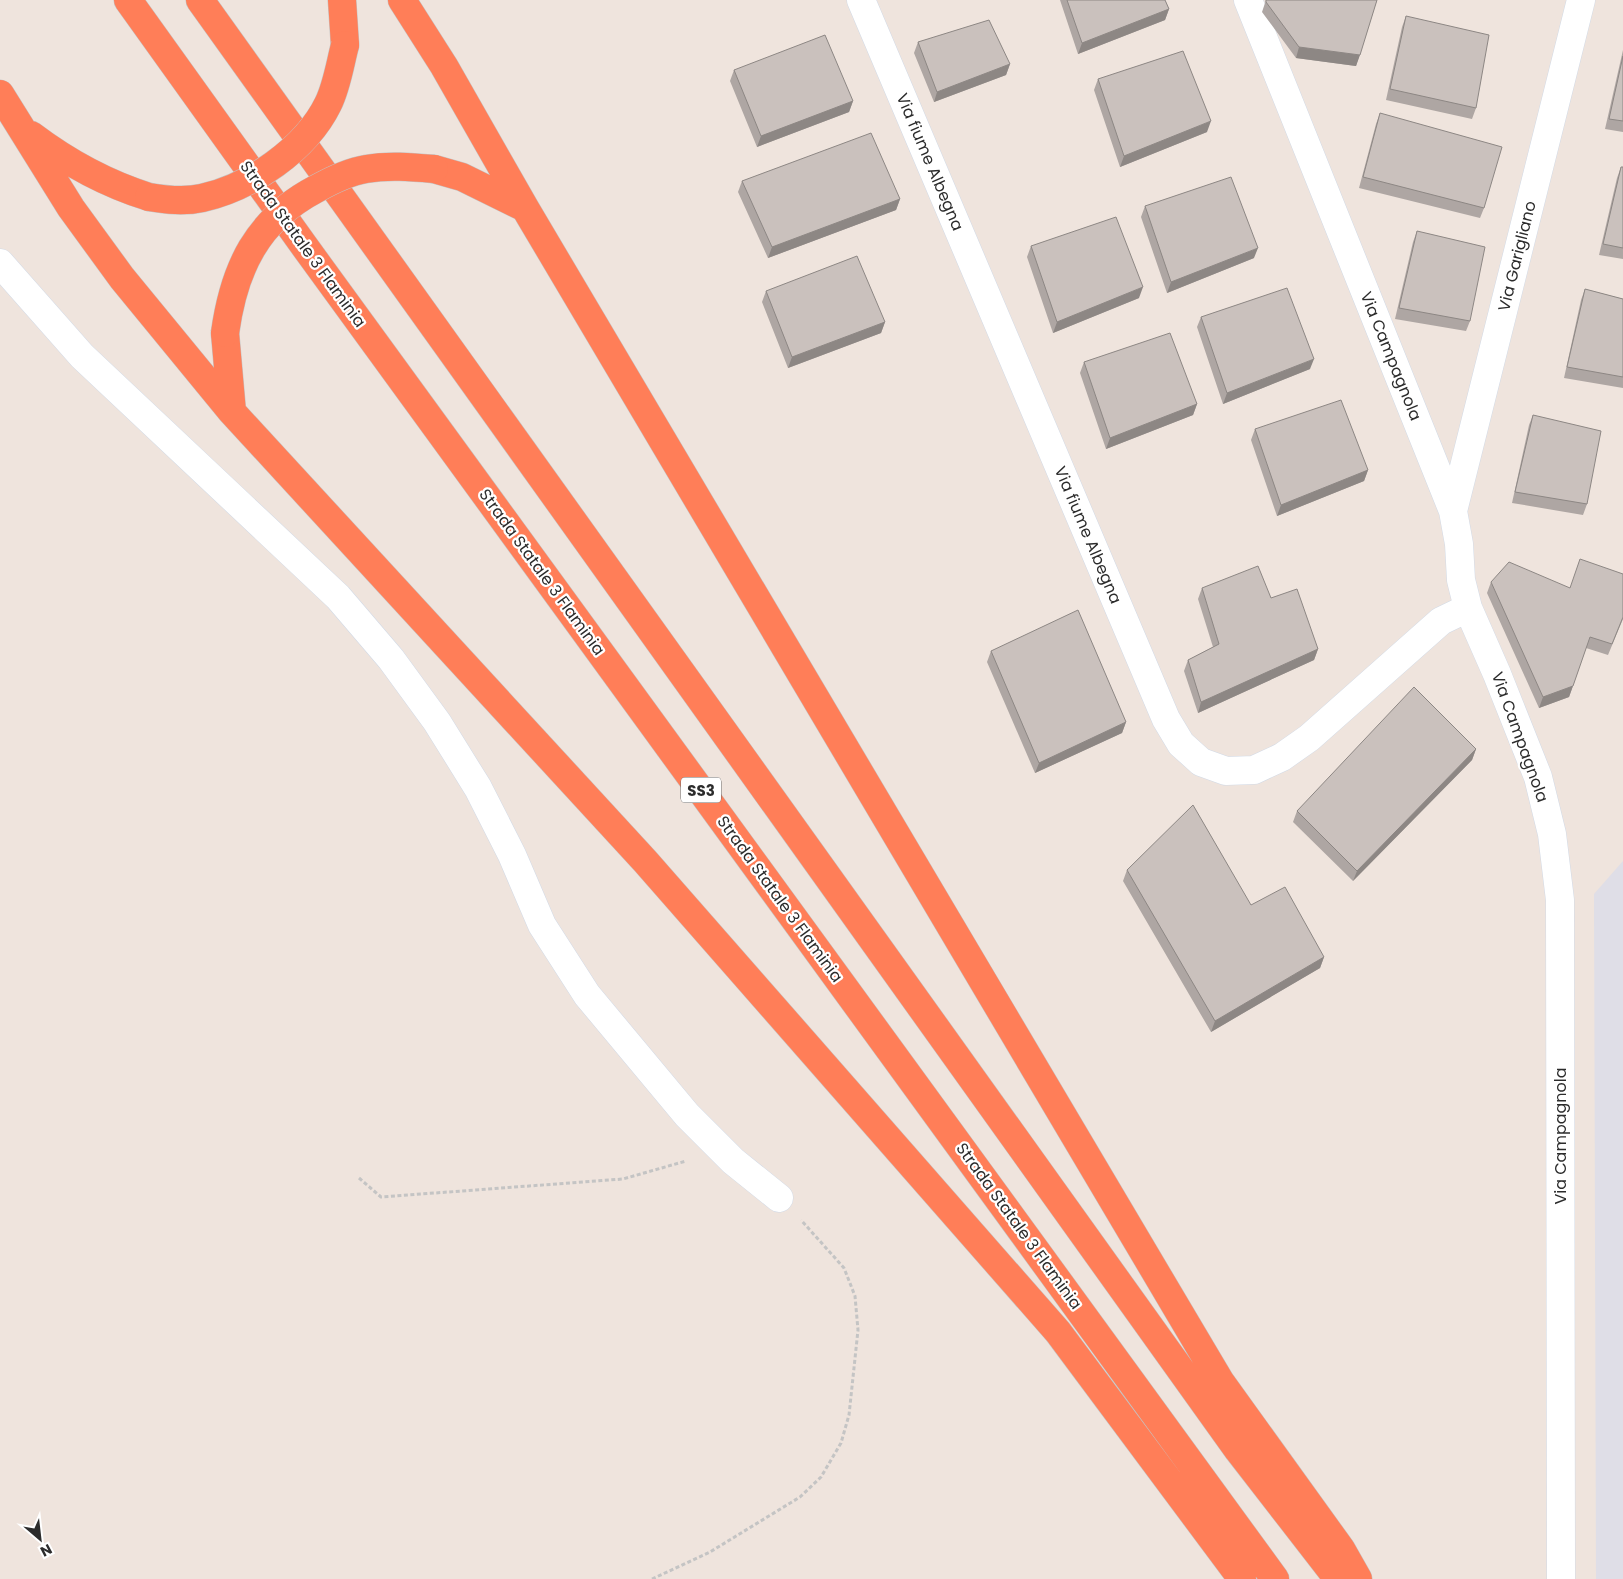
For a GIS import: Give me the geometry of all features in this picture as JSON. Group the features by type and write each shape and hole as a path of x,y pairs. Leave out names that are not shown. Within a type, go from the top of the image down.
{"highway":[{"name":"Strada Statale 3 Flaminia","path":"128,0 305,247 1275,1579"},
{"path":"200,0 1238,1450 1338,1579"},
{"path":"20,126 80,170 114,186 149,197 173,201 203,198 233,187 259,174 288,153 310,130 328,104 345,45 342,0"},
{"path":"402,0 444,66 525,208 1220,1381 1341,1549 1358,1579"},
{"path":"0,94 71,208 122,278 232,412 646,861 1058,1332 1242,1579"},
{"path":"232,412 225,333 230,301 236,280 251,247 271,220 304,195 335,179 365,169 396,166 434,169 462,177 525,208"}],"street":[{"name":"Via fiume Albegna","path":"861,0 1166,719 1181,744 1201,762 1226,771 1254,770 1282,757 1309,738 1441,621 1468,608"},
{"name":"Via Campagnola","path":"1248,0 1453,511 1459,544 1461,580 1468,608 1498,674 1538,777 1552,834 1560,900 1561,1579"},
{"name":"Via Garigliano","path":"1453,511 1581,0"},
{"path":"0,264 82,356 338,597 391,659 437,722 478,788 512,855 542,925 586,995 681,1108 712,1140 779,1198"}],"path":[{"path":"359,1178 381,1197 623,1179 672,1166 693,1158 712,1140"},
{"path":"652,1579 710,1552 800,1497 821,1477 841,1443 849,1415 858,1330 855,1296 844,1268 820,1238 779,1198"}],"shaded area":[{"path":"1623,861 1623,1579 1596,1579 1594,894"}],"building":[{"path":"1067,0 1165,0 1169,9 1082,43"},
{"path":"1266,0 1377,0 1360,55 1299,47"},
{"path":"1406,16 1489,35 1476,108 1390,89"},
{"path":"989,20 1010,64 937,92 918,42"},
{"path":"825,35 853,101 761,136 734,70"},
{"path":"1183,51 1211,121 1124,156 1098,79"},
{"path":"1623,56 1623,121 1609,119"},
{"path":"1380,113 1502,147 1484,208 1363,177"},
{"path":"871,133 900,199 772,247 742,181"},
{"path":"1621,167 1623,167 1623,248 1603,244"},
{"path":"1231,177 1258,248 1171,282 1145,206"},
{"path":"1116,217 1143,287 1057,322 1031,246"},
{"path":"1417,231 1485,247 1470,321 1399,308"},
{"path":"857,256 885,322 792,357 766,291"},
{"path":"1287,288 1314,359 1227,393 1201,317"},
{"path":"1585,289 1623,299 1623,377 1567,367"},
{"path":"1170,333 1197,404 1110,438 1084,362"},
{"path":"1341,400 1368,470 1281,505 1255,429"},
{"path":"1533,415 1601,431 1587,504 1515,492"},
{"path":"1580,559 1623,574 1623,617 1612,644 1590,637 1573,686 1543,697 1491,582 1509,562 1570,588"},
{"path":"1258,566 1271,598 1297,589 1318,649 1201,702 1188,660 1219,644 1202,588"},
{"path":"1078,610 1126,722 1039,763 991,651"},
{"path":"1414,687 1476,749 1357,871 1297,811"},
{"path":"1193,805 1251,905 1285,887 1324,957 1215,1021 1127,870"}]}
